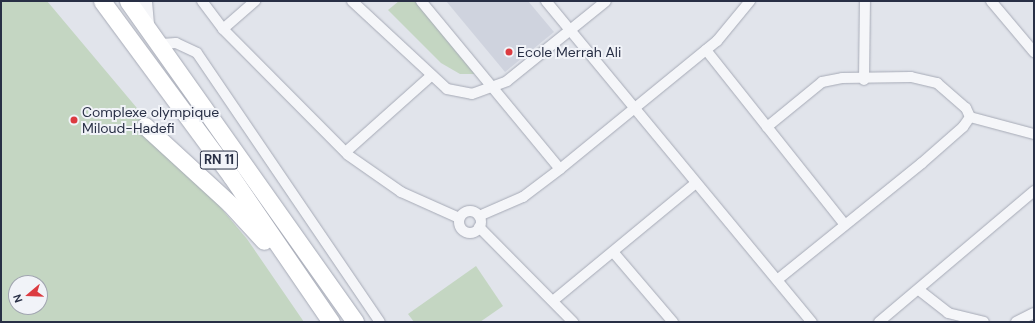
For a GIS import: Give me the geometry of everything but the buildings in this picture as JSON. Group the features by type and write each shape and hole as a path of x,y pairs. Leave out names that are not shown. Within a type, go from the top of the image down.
{"highway":[{"name":"RN 11","path":"102,1 231,176 328,317"},
{"name":"RN 11","path":"128,1 161,44 355,322"},
{"path":"145,126 230,204 328,317"}],"street":[{"path":"145,1 147,25"},
{"path":"202,1 223,29 348,155 401,192 459,218"},
{"path":"223,29 255,1"},
{"path":"352,1 431,76 457,93 472,94 492,88 507,81 606,1"},
{"path":"546,1 636,107 696,183 812,322"},
{"path":"479,227 467,232 459,225 459,218 467,211 479,216 523,197 560,169 706,50 749,7 750,1"},
{"path":"864,80 865,1"},
{"path":"991,1 1034,52"},
{"path":"422,2 560,169"},
{"path":"161,44 176,43 197,53 380,322"},
{"path":"706,50 845,225"},
{"path":"350,149 431,76"},
{"path":"767,127 822,82 842,78 864,80 911,77 937,83 966,108 970,117"},
{"path":"970,117 1034,134"},
{"path":"777,280 948,141 970,117"},
{"path":"554,300 614,253 696,183"},
{"path":"879,322 919,290 1034,191"},
{"path":"479,216 479,227 554,300 573,322"},
{"path":"614,253 673,322"},
{"path":"919,290 948,313 984,322"},
{"path":"1016,322 1034,314"}],"shaded area":[{"name":"Ecole Merrah Ali","path":"446,1 528,1 554,32 505,72"}],"green space":[{"name":"Complexe olympique Miloud-Hadefi","path":"1,1 47,1 247,239 304,322 1,322"},
{"path":"399,1 416,1 477,74 460,74 441,63 388,10"},
{"path":"476,266 503,306 480,322 414,322 408,314"}],"place":[{"name":"Ecole Merrah Ali","path":"509,52"},
{"name":"Complexe olympique Miloud-Hadefi","path":"74,120"}]}
